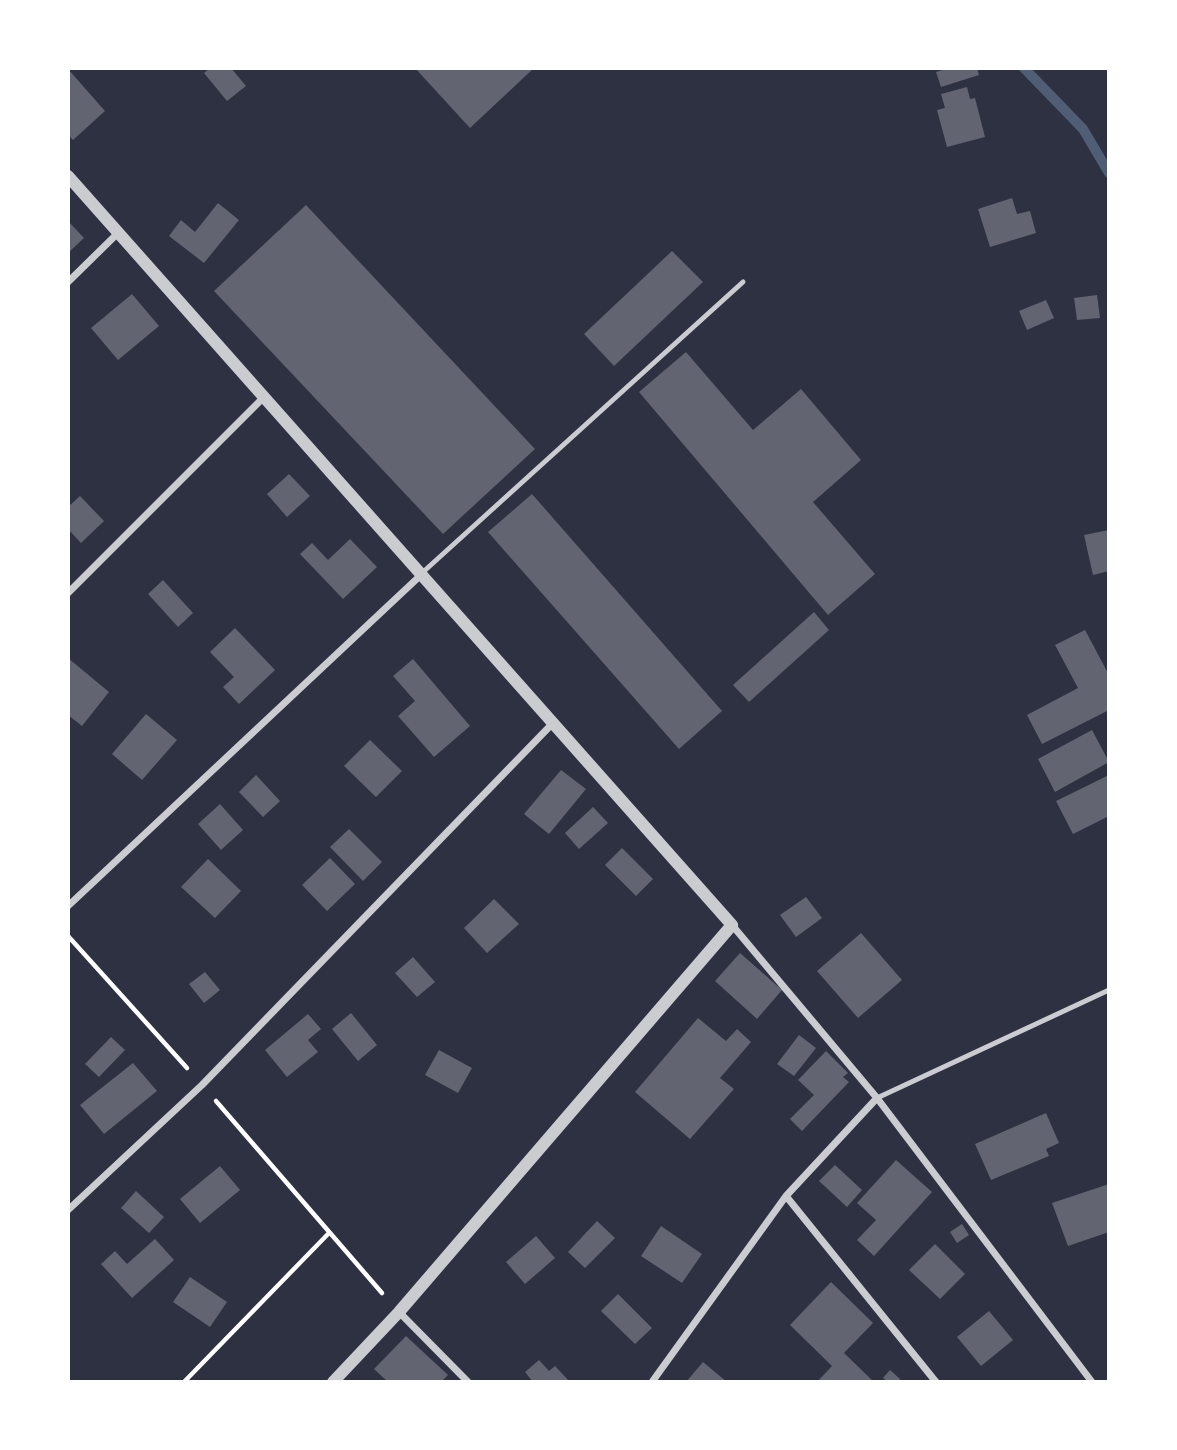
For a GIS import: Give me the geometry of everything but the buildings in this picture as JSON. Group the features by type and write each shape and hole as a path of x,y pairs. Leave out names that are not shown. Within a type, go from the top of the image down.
{"street":[{"path":"68,176 732,925 877,1098 1092,1382"},
{"path":"68,282 118,233"},
{"path":"68,593 264,397"},
{"path":"68,906 422,573"},
{"path":"68,1210 202,1085 553,723"},
{"path":"332,1382 399,1312 732,925"},
{"path":"652,1382 786,1196 877,1098"},
{"path":"786,1196 936,1382"},
{"path":"399,1312 468,1382"}],"lane":[{"path":"422,573 743,282"},
{"path":"877,1098 1109,990"}],"path":[{"path":"68,936 202,1085 328,1234 399,1312"},
{"path":"184,1382 328,1234"}],"waterway":[{"path":"1024,68 1083,129 1109,173"}]}
